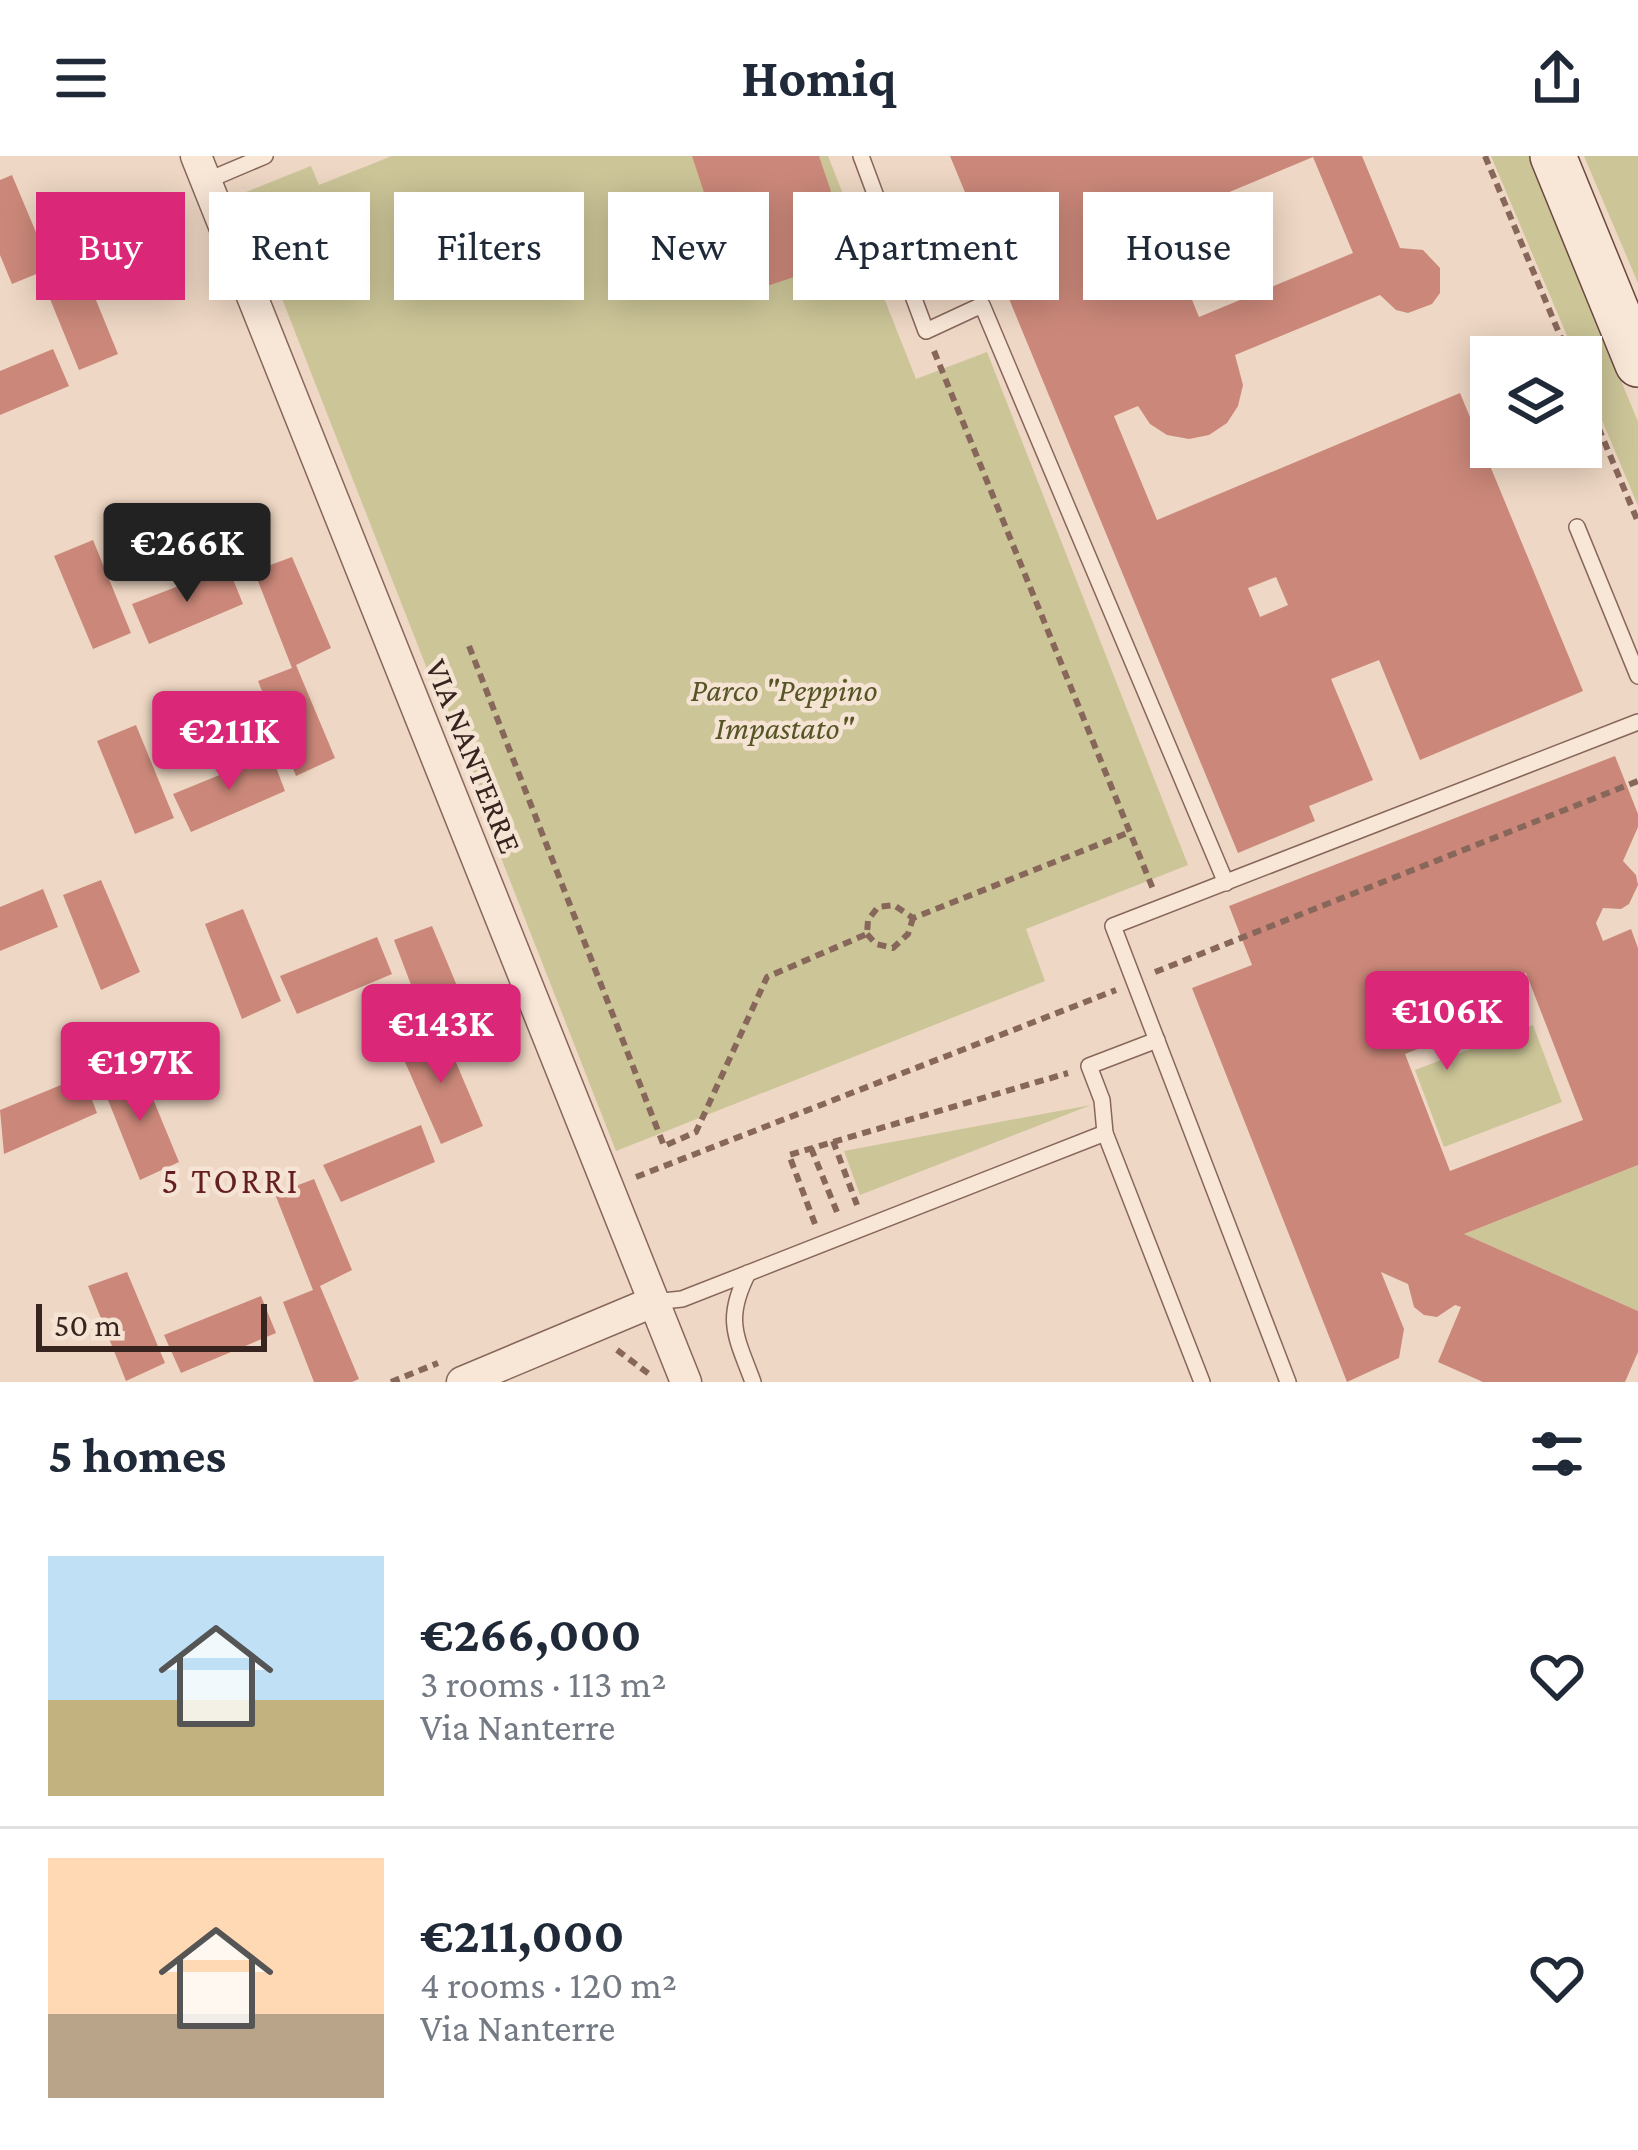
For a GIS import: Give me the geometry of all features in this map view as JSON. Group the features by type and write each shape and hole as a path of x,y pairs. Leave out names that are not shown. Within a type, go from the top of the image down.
{"main road":[{"path":"1553,156 1638,364"}],"street":[{"name":"VIA NANTERRE","path":"201,168 686,1382"},
{"path":"463,1382 653,1302"}],"lane":[{"path":"201,168 265,156"},
{"path":"861,156 926,331 982,305 1226,883"},
{"path":"1577,527 1638,676"},
{"path":"1288,1382 1113,926 1638,722"},
{"path":"1156,1040 1089,1066 1102,1100 1105,1133 1202,1382"},
{"path":"653,1302 682,1299 1105,1133"},
{"path":"748,1273 735,1298 732,1327 753,1382"}],"path":[{"path":"1484,156 1560,336"},
{"path":"926,331 1160,908"},
{"path":"1602,436 1638,523"},
{"path":"469,646 670,1164"},
{"path":"608,1188 1638,781"},
{"path":"913,918 1130,832"},
{"path":"894,905 913,918 908,934 893,948 876,944 867,934 868,920 878,907 894,905"},
{"path":"664,1146 696,1132 766,977 867,934"},
{"path":"823,1244 789,1155 1089,1066"},
{"path":"833,1141 866,1227"},
{"path":"811,1148 845,1235"},
{"path":"613,1347 655,1382"}],"green space":[{"name":"Parco \"Peppino Impastato\"","path":"392,156 828,156 842,192 793,192 793,300 885,300 916,379 987,352 1188,865 1026,929 1045,981 616,1151 283,300 370,300 370,192 246,192 311,166 319,185"},
{"path":"1491,156 1529,156 1638,422 1638,506 1602,420 1602,336 1567,336"},
{"path":"1584,156 1638,156 1638,283"},
{"path":"1533,1025 1562,1102 1444,1147 1415,1070"},
{"path":"1091,1105 860,1195 844,1151"},
{"path":"1638,1165 1638,1311 1464,1234"}],"building":[{"path":"692,156 819,156 831,192 793,192 793,277 769,285 769,192 704,192"},
{"path":"950,156 1362,156 1400,248 1423,250 1440,268 1440,293 1432,304 1408,313 1396,310 1380,295 1235,355 1243,385 1238,406 1227,423 1209,435 1189,439 1167,435 1150,424 1138,406 1114,416 1157,520 1460,393 1470,417 1470,468 1491,468 1583,691 1420,760 1379,660 1331,679 1373,780 1309,806 1315,821 1238,853 1010,300 1059,300 1059,192 965,192","holes":["1276,577 1288,605 1260,617 1248,588"]},
{"path":"12,175 36,232 36,274 12,284 0,255 0,180"},
{"path":"50,300 96,300 118,354 79,370"},
{"path":"53,349 69,386 0,415 0,371"},
{"path":"93,540 131,633 93,649 54,556"},
{"path":"292,557 331,648 296,665 335,758 296,776 258,681 292,668 254,571"},
{"path":"228,567 243,604 149,644 132,604"},
{"path":"136,725 174,818 135,834 97,741"},
{"path":"271,754 285,791 191,832 173,794"},
{"path":"1615,756 1638,814 1638,827 1623,861 1636,875 1638,885 1629,904 1621,909 1603,908 1596,923 1603,941 1631,929 1638,948 1638,1165 1464,1234 1638,1311 1638,1352 1625,1382 1483,1382 1438,1362 1461,1307 1455,1305 1437,1317 1424,1315 1414,1307 1408,1284 1381,1272 1404,1329 1399,1358 1347,1382 1192,988 1252,965 1229,906","holes":["1526,973 1583,1120 1450,1171 1405,1054 1438,1041 1427,1011"]},
{"path":"101,880 140,972 101,990 63,895"},
{"path":"43,889 58,927 0,951 0,907"},
{"path":"243,909 281,1001 242,1019 205,924"},
{"path":"432,926 470,1017 429,1032 394,940"},
{"path":"377,937 392,974 297,1014 280,976"},
{"path":"429,1032 443,1032 483,1126 441,1144 398,1046"},
{"path":"141,1070 179,1162 140,1180 102,1085"},
{"path":"83,1076 97,1113 4,1154 0,1110"},
{"path":"421,1125 435,1162 341,1202 323,1165"},
{"path":"314,1179 352,1270 320,1286 359,1379 352,1382 314,1382 283,1302 313,1290 275,1194"},
{"path":"127,1272 165,1363 126,1381 88,1286"},
{"path":"261,1296 276,1333 181,1373 164,1335"}],"district":[{"name":"5 TORRI","path":"231,1181"}]}
